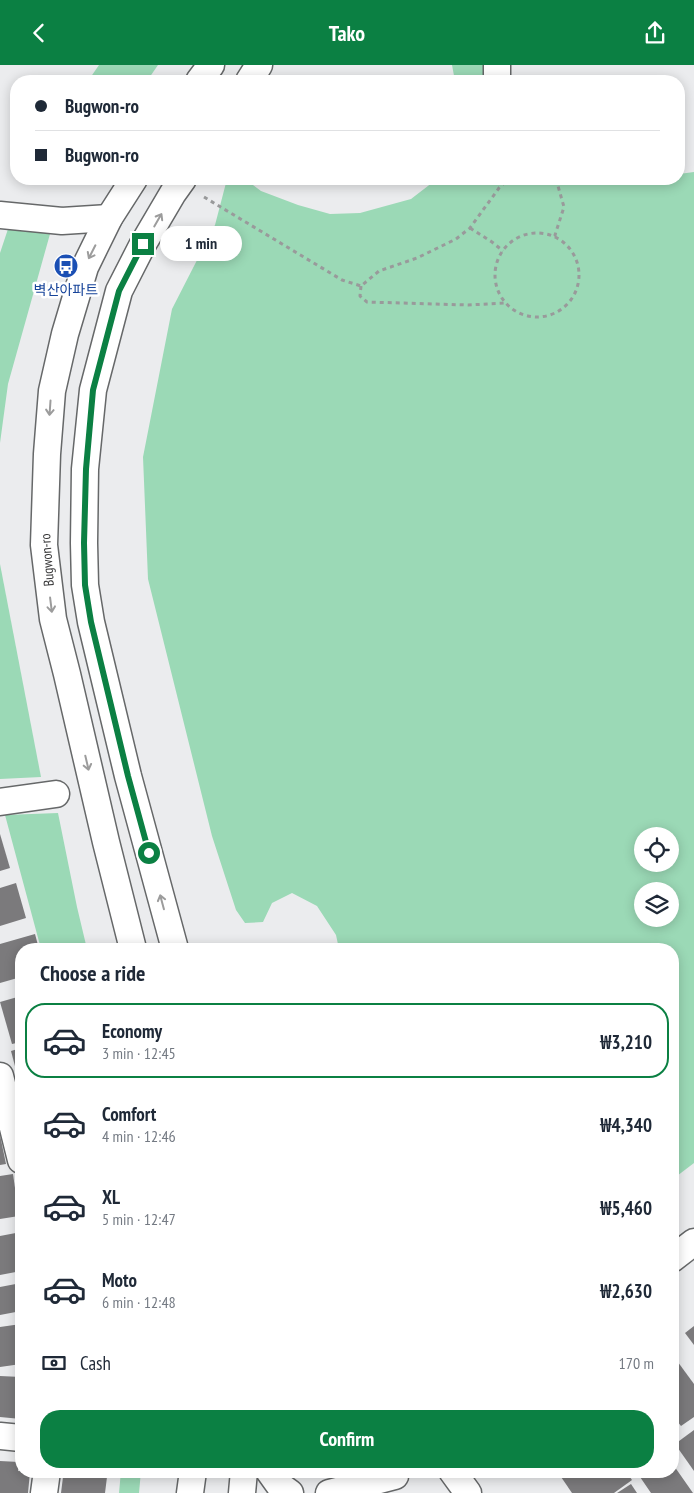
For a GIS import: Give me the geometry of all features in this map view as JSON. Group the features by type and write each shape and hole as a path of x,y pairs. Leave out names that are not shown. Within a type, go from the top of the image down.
{"street":[{"name":"Bugwon-ro","path":"130,185 109,218 85,267 65,334 52,391 47,454 44,545 53,619 131,943"},
{"path":"173,943 128,776 91,622 85,585 84,543 86,469 93,390 119,291 143,244 180,185"},
{"path":"0,215 62,221 109,218"},
{"path":"0,802 56,793"},
{"path":"0,1076 15,1136"},
{"path":"679,1254 694,1242"},
{"path":"0,1436 15,1437"},
{"path":"44,1493 46,1478"},
{"path":"190,1493 191,1478"},
{"path":"242,1493 243,1478"},
{"path":"274,1478 279,1485 290,1493"},
{"path":"457,1478 468,1493"},
{"path":"329,1493 394,1480"},
{"path":"370,1493 394,1480"}],"path":[{"path":"502,185 470,228 456,239 417,258 379,271 361,286 360,296 367,303 468,305 506,303"},
{"path":"558,185 564,207 555,235 565,244 560,240 547,235 534,234 520,237 508,245 500,256 495,270 496,284 501,297 510,308 522,315 535,317 549,316 562,310 571,300 578,288 580,274 577,261 570,249 560,240"},
{"path":"204,197 342,281 361,286"},
{"path":"470,228 492,241 503,251"}],"green space":[{"path":"99,65 158,65 151,75 92,75"},
{"path":"452,65 487,65 487,75 454,75"},
{"path":"694,172 694,1163 679,1174 679,943 338,943 336,935 317,906 292,893 272,903 263,922 245,923 236,910 212,836 148,579 143,457 172,309 215,225 225,185 253,185 261,191 298,205 330,214 360,213 411,199 429,185 685,185 685,173"},
{"path":"11,220 35,225 50,234 8,384 0,443 0,253"},
{"path":"0,564 41,777 0,779"},
{"path":"58,813 86,943 39,943 5,815"},
{"path":"120,1478 140,1478 139,1493 119,1493"}],"building":[{"path":"0,834 10,868 0,871"},
{"path":"16,883 26,918 0,926 0,888"},
{"path":"35,934 37,943 15,943 15,979 0,983 0,944"},
{"path":"15,998 15,1043 12,1044 0,1002"},
{"path":"15,1050 15,1066 11,1051"},
{"path":"0,1135 6,1164 0,1165"},
{"path":"13,1174 15,1217 0,1219 0,1176"},
{"path":"15,1233 15,1272 0,1275 0,1236"},
{"path":"15,1284 15,1312 0,1315 0,1287"},
{"path":"15,1325 15,1365 0,1367 0,1327"},
{"path":"694,1326 694,1345 685,1333"},
{"path":"679,1364 694,1384 694,1417 681,1426 679,1424"},
{"path":"0,1376 15,1377 15,1418 0,1417"},
{"path":"694,1430 694,1471 679,1450 679,1441"},
{"path":"0,1461 15,1462 15,1478 29,1478 28,1493 0,1493"},
{"path":"679,1473 693,1493 651,1493 641,1478 679,1478"},
{"path":"63,1478 107,1478 105,1493 61,1493"},
{"path":"562,1478 631,1478 632,1480 614,1493 572,1493"},
{"path":"631,1484 637,1493 617,1493"}],"place":[{"name":"벽산아파트","path":"66,266"}],"route":[{"path":"143,244 119,291 93,390 86,469 84,543 85,585 91,622 128,776 149,853"}]}
